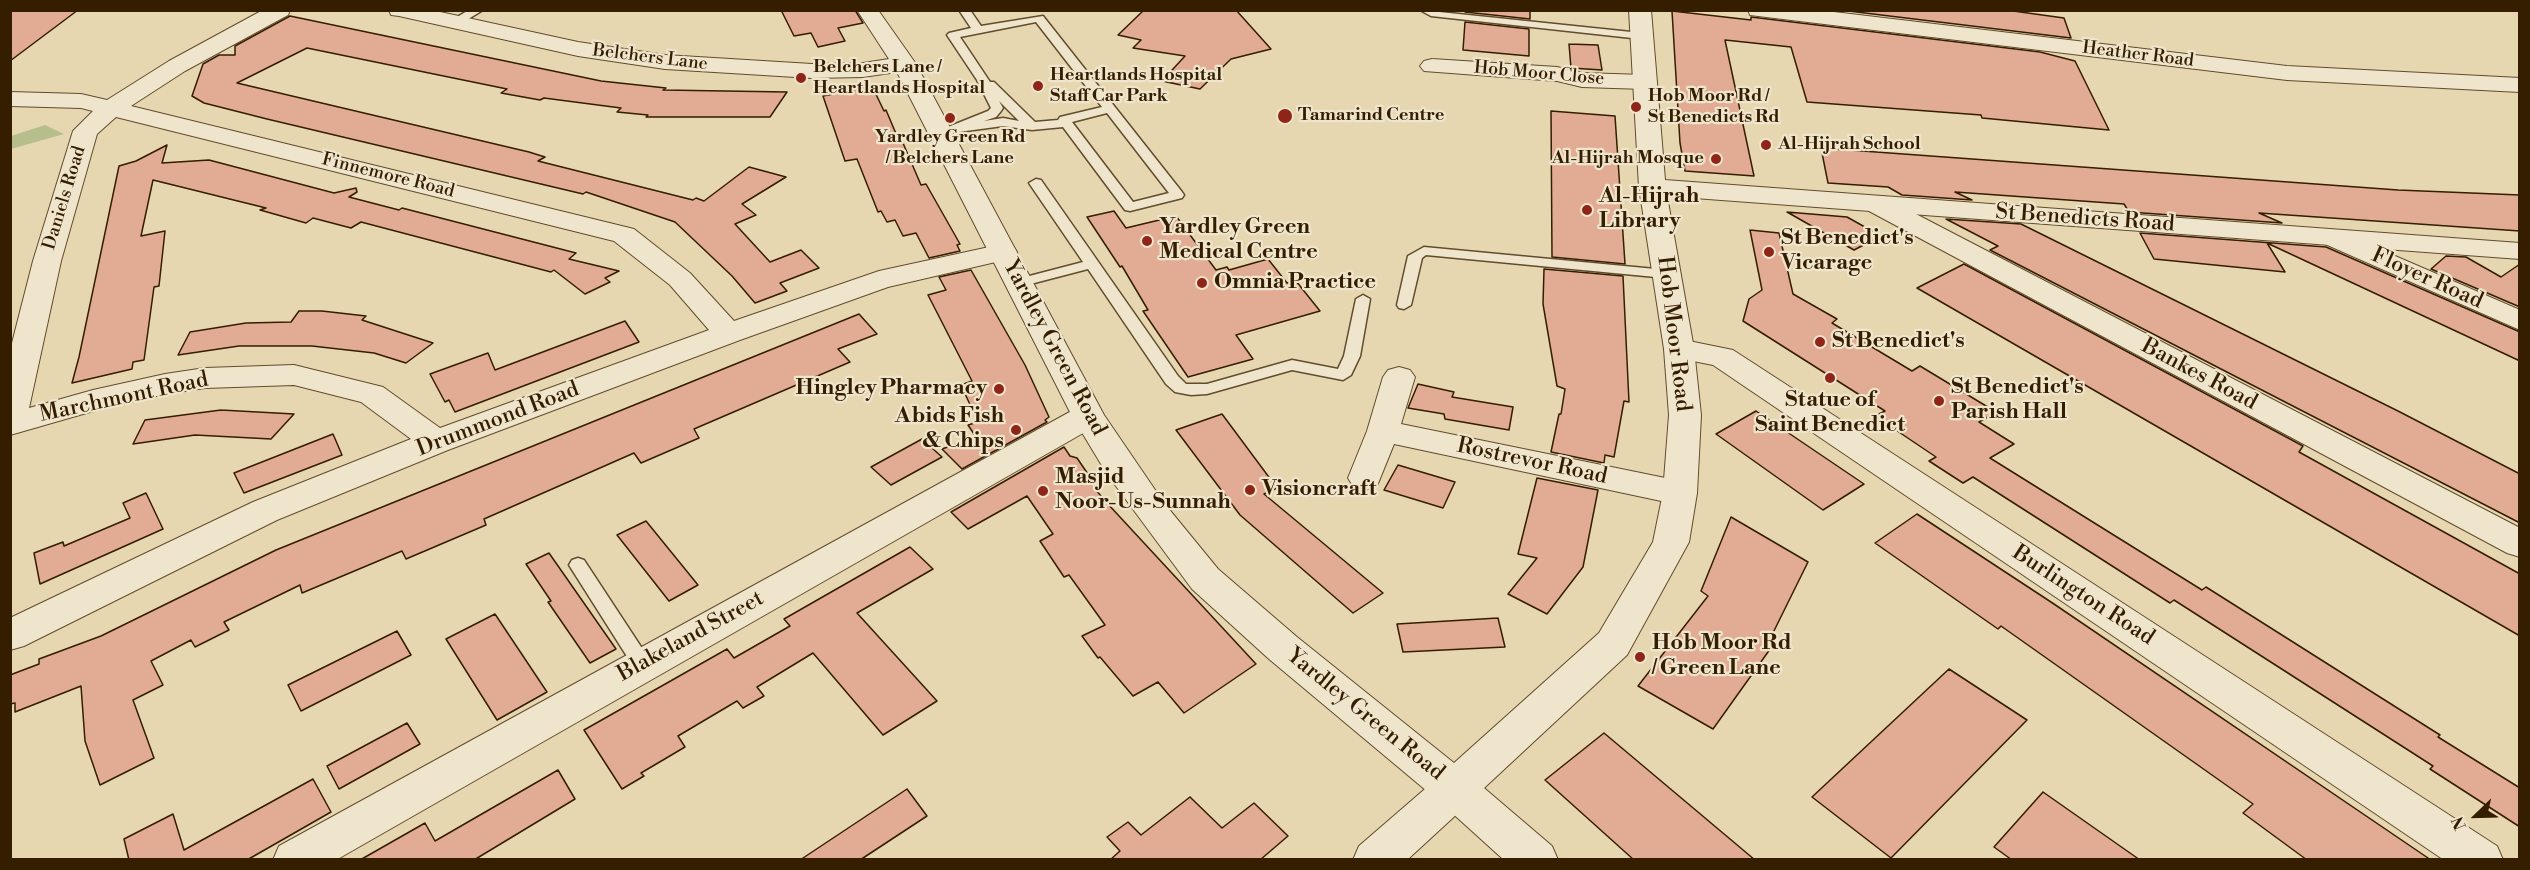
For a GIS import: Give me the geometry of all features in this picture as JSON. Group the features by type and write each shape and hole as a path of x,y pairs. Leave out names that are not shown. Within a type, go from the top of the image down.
{"street":[{"name":"Daniels Road","path":"10,419 47,261 85,131 110,109 177,66 280,10"},
{"name":"Belchers Lane","path":"399,10 578,49 665,62 812,71 863,70 904,64"},
{"name":"Yardley Green Road","path":"867,10 904,64 957,128 1003,252 1088,416 1119,466 1205,579 1283,648 1455,789 1536,860"},
{"name":"Heather Road","path":"1758,10 2287,73 2520,85"},
{"name":"Hob Moor Road","path":"1375,860 1613,644 1671,542 1680,493 1685,415 1679,348 1652,187 1640,23"},
{"name":"Hob Moor Close","path":"1432,66 1557,74 1582,80 1645,82"},
{"name":"Finnemore Road","path":"10,99 81,101 624,235 680,279 729,333"},
{"name":"St Benedicts Road","path":"1652,187 1878,206 2520,251"},
{"name":"Bankes Road","path":"1878,206 2520,544"},
{"name":"Floyer Road","path":"2335,238 2520,321"},
{"name":"Drummond Road","path":"10,635 265,511 436,442 879,280 1003,252"},
{"name":"Burlington Road","path":"1679,348 1722,357 2481,860"},
{"name":"Marchmont Road","path":"10,424 93,400 165,384 228,377 294,375 372,394 436,442"},
{"path":"1365,478 1383,431 1399,377"},
{"name":"Blakeland Street","path":"295,860 1088,416"},
{"name":"Rostrevor Road","path":"1383,431 1680,493"}],"lane":[{"path":"456,22 478,10"},
{"path":"964,10 978,30"},
{"path":"1425,10 1431,13 1640,23"},
{"path":"1040,18 1178,195 1130,207 1066,123 1032,126 1003,122 957,128 992,114 997,108 983,80 954,35 1040,18"},
{"path":"983,80 1032,126"},
{"path":"1064,120 1110,109"},
{"path":"1036,183 1172,380 1181,388 1207,389 1292,365 1343,375 1352,356 1363,299"},
{"path":"1404,304 1415,256 1424,251 1666,274"},
{"path":"1019,283 1092,264"},
{"path":"578,565 642,664"}],"green space":[{"path":"45,125 64,134 11,149 11,136"}],"building":[{"path":"10,10 78,10 10,61"},
{"path":"781,10 855,10 863,23 838,28 845,41 818,47 811,33 794,36"},
{"path":"1144,10 1236,10 1271,49 1231,59 1200,89 1162,81 1185,56 1133,48 1141,40 1118,35"},
{"path":"1465,10 1530,10 1530,19 1465,12"},
{"path":"1840,10 2006,10 2064,18 2071,38"},
{"path":"1672,11 1751,20 1751,17 2040,52 2075,61 2109,130 1982,118 1981,115 1807,102 1791,47 1725,40 1754,176 1685,171 1680,143"},
{"path":"290,16 601,81 666,88 663,90 787,92 770,117 646,117 648,115 617,112 621,108 544,98 540,100 501,93 507,89 307,48 237,83 529,152 545,157 538,161 693,200 696,198 704,201 749,167 786,177 742,204 756,215 735,224 770,262 801,250 819,268 780,283 787,291 755,303 732,276 675,222 586,192 583,194 267,119 204,103 192,96 203,64 219,55 235,55 235,46"},
{"path":"1465,22 1529,29 1529,56 1463,50"},
{"path":"1569,44 1598,45 1602,70 1571,68"},
{"path":"872,86 897,136 900,136 921,185 926,184 960,244 957,245 960,251 929,258 916,233 903,236 895,220 887,222 881,211 878,212 857,159 845,161 823,96"},
{"path":"1551,111 1615,116 1625,264 1552,257"},
{"path":"167,145 162,163 209,160 334,193 356,188 357,192 349,197 399,210 402,208 576,253 569,259 619,271 605,278 610,282 585,294 554,270 551,272 361,222 351,228 313,218 306,223 260,210 266,208 153,180 141,236 165,231 159,286 154,287 144,360 133,362 132,369 72,383 119,166 136,161"},
{"path":"1821,148 2398,190 2520,195 2520,231 2259,213 2282,223 2129,212 2124,204 1955,192 1972,200 1902,195 1888,187 1828,183"},
{"path":"1114,211 1126,228 1176,216 1216,270 1227,267 1229,270 1268,259 1287,283 1296,281 1320,311 1236,335 1253,359 1188,377 1143,311 1148,310 1122,266 1120,267 1087,217"},
{"path":"1787,212 1847,217 1881,236 1854,250"},
{"path":"1946,219 2021,224 2520,474 2520,523 1990,250 1998,246"},
{"path":"1750,230 1779,233 1793,294 1837,319 1832,323 1912,371 1920,366 1996,412 1979,422 2014,444 1990,458 2202,590 2206,587 2520,788 2520,827 2430,769 2433,766 2174,600 2170,603 1973,477 1963,483 1929,461 1936,457 1875,416 1885,411 1743,321 1749,299 1762,290"},
{"path":"2140,233 2326,247 2520,332 2520,361 2267,243 2285,272 2154,259"},
{"path":"2446,256 2466,257 2501,277 2520,264 2520,307 2431,269"},
{"path":"1964,264 2303,446 2299,452 2520,574 2520,636 1917,288"},
{"path":"1544,269 1623,276 1629,402 1624,401 1614,457 1605,455 1604,463 1551,452 1565,389 1557,386 1543,304"},
{"path":"971,270 1025,365 1049,417 1045,420 1047,422 962,469 942,449 976,437 968,425 978,422 961,385 972,381 928,295 946,290 939,277"},
{"path":"299,311 366,316 362,320 433,343 406,363 374,353 312,346 239,346 178,355 190,332 246,323 291,322"},
{"path":"859,314 877,334 838,349 850,362 694,429 699,438 641,463 634,453 484,519 486,525 406,559 402,551 302,593 300,585 224,622 229,630 195,647 191,640 151,661 163,685 133,700 154,758 100,785 85,741 81,686 15,712 15,703 10,704 10,675 39,664 39,659 101,636 276,550"},
{"path":"625,321 639,342 455,412 449,400 445,402 430,374 488,353 495,370"},
{"path":"1418,384 1454,392 1452,397 1513,407 1509,430 1445,419 1444,414 1408,408"},
{"path":"221,410 294,414 271,439 195,435 133,444 145,420"},
{"path":"1756,411 1864,484 1823,510 1716,434"},
{"path":"1222,414 1277,488 1264,494 1383,593 1353,613 1240,515 1176,430"},
{"path":"333,434 342,455 244,493 234,473"},
{"path":"922,439 942,457 891,485 871,467"},
{"path":"1064,447 1070,456 1077,458 1090,477 1101,479 1095,489 1256,664 1184,713 1158,682 1133,696 1100,657 1098,658 1082,636 1105,625 1069,575 1064,577 1040,541 1053,534 1027,496 968,529 951,512"},
{"path":"1398,465 1455,482 1443,508 1384,490"},
{"path":"1537,478 1598,490 1583,567 1547,614 1508,594 1537,558 1518,554"},
{"path":"146,493 163,529 40,584 34,553 63,542 64,546 130,518 123,503"},
{"path":"1917,514 2054,604 2431,860 2307,860 2243,813 2253,804 2001,626 1998,629 1875,543"},
{"path":"1731,517 1808,562 1768,643 1773,645 1713,729 1638,686 1708,596 1701,591"},
{"path":"646,521 698,585 669,601 617,535"},
{"path":"910,547 933,569 857,613 937,701 883,735 813,653 757,687 764,696 743,708 737,701 678,736 685,747 641,773 644,776 622,789 584,730 727,649 734,658 790,626 784,619"},
{"path":"549,553 616,649 590,663 548,602 551,601 526,564"},
{"path":"495,614 547,692 497,720 446,639"},
{"path":"1498,618 1505,647 1403,652 1397,624"},
{"path":"397,631 411,655 301,711 288,685"},
{"path":"1949,669 2027,720 1891,858 1812,797"},
{"path":"407,723 420,744 339,789 327,766"},
{"path":"1604,733 1755,860 1634,860 1545,780"},
{"path":"558,770 575,799 474,860 360,860 425,823 435,841"},
{"path":"313,779 331,812 247,860 129,860 124,839 173,814 184,850"},
{"path":"907,789 927,816 860,860 800,860"},
{"path":"2043,792 2140,860 2012,860 1994,847"},
{"path":"1190,797 1222,828 1254,803 1288,836 1260,860 1110,860 1120,851 1107,837 1128,822 1141,835"}],"place":[{"name":"Belchers Lane / Heartlands Hospital","path":"801,78"},
{"name":"Heartlands Hospital Staff Car Park","path":"1038,86"},
{"name":"Hob Moor Rd / St Benedicts Rd","path":"1636,107"},
{"name":"Tamarind Centre","path":"1285,116"},
{"name":"Yardley Green Rd / Belchers Lane","path":"950,118"},
{"name":"Al-Hijrah School","path":"1766,145"},
{"name":"Al-Hijrah Mosque","path":"1716,159"},
{"name":"Al-Hijrah Library","path":"1587,210"},
{"name":"Yardley Green Medical Centre","path":"1147,241"},
{"name":"St Benedict's Vicarage","path":"1769,252"},
{"name":"Omnia Practice","path":"1202,283"},
{"name":"St Benedict's","path":"1820,342"},
{"name":"Statue of Saint Benedict","path":"1830,378"},
{"name":"Hingley Pharmacy","path":"999,389"},
{"name":"St Benedict's Parish Hall","path":"1939,401"},
{"name":"Abids Fish & Chips","path":"1016,430"},
{"name":"Visioncraft","path":"1250,490"},
{"name":"Masjid Noor-Us-Sunnah","path":"1043,491"},
{"name":"Hob Moor Rd / Green Lane","path":"1640,657"}]}
